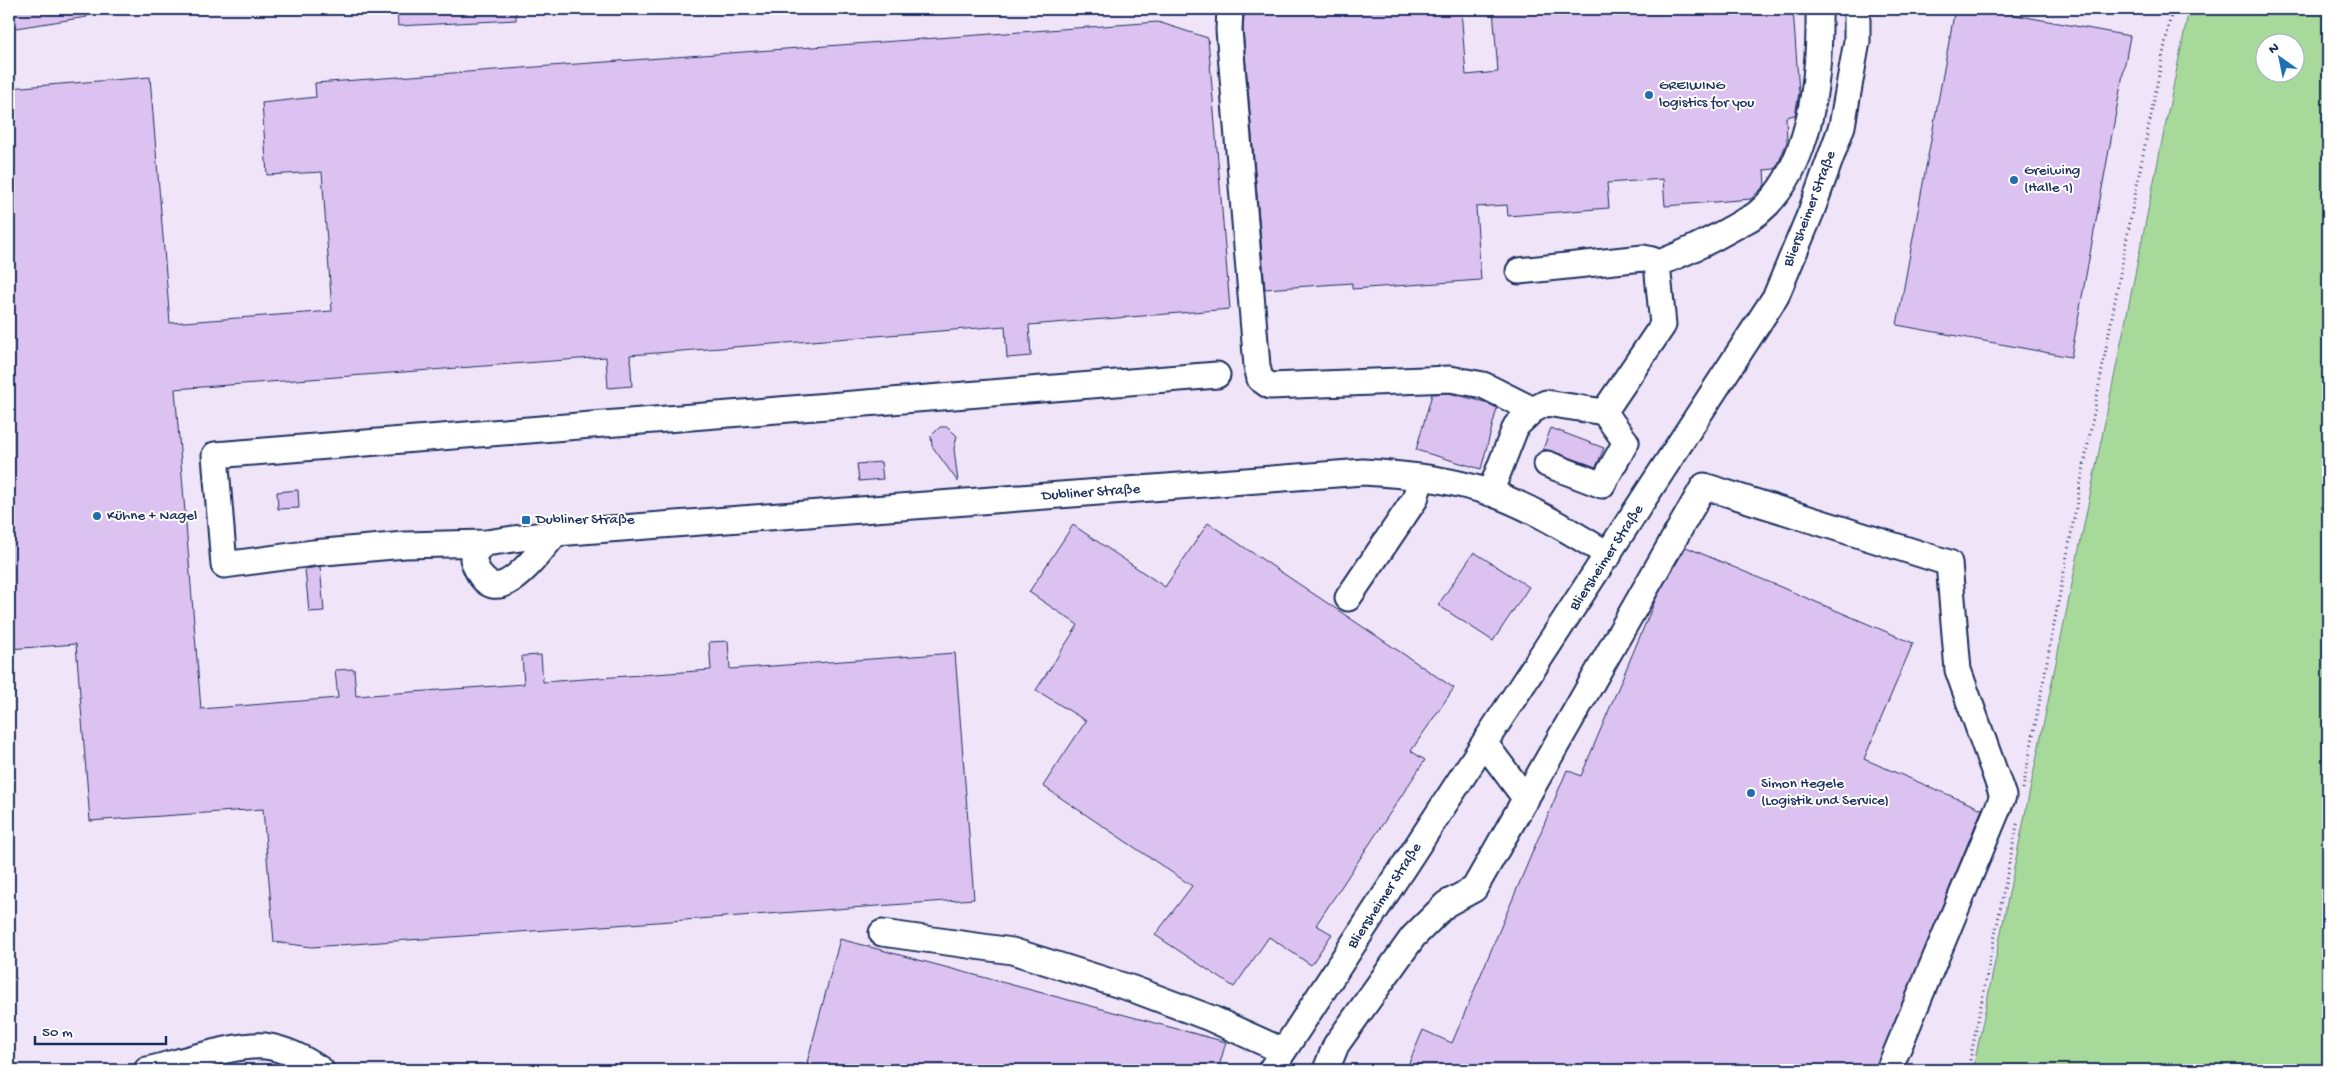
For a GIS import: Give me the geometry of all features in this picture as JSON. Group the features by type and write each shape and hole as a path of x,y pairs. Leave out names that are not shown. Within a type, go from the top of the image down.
{"street":[{"path":"1230,9 1229,30 1257,366 1260,379 1270,386 1450,379 1483,385 1533,410"},
{"path":"1657,264 1697,248 1759,212 1782,188 1795,166 1814,92 1819,9"},
{"name":"Bliersheimer Straße","path":"1277,1061 1609,555 1776,296 1811,212 1842,126 1857,42 1858,9"},
{"path":"1519,270 1643,258 1652,260 1657,264 1663,325 1604,412"},
{"name":"Dubliner Straße","path":"1217,375 215,455 224,565 313,553 405,545 486,543 556,533 1363,472 1420,478 1490,493 1538,513 1609,555"},
{"path":"1490,493 1516,426 1533,410 1546,403 1604,412 1626,442 1602,485 1547,464"},
{"path":"1348,598 1415,500 1420,478"},
{"path":"1326,1070 1336,1045 1413,937 1446,904 1474,889 1704,486 1949,563 1958,670 2003,796 1889,1070"},
{"path":"486,543 477,549 473,560 483,581 492,586 500,586 511,582 556,533"},
{"path":"1484,744 1526,799"},
{"path":"882,933 1012,951 1133,989 1210,1018 1277,1061"},
{"path":"148,1070 241,1047 263,1046 302,1057 321,1070"}],"path":[{"path":"2023,790 2132,209 2172,9"},
{"path":"1968,1070 2018,819"}],"shaded area":[{"path":"9,9 2189,9 1973,1070 9,1070"}],"green space":[{"path":"2189,9 2328,9 2328,1070 1973,1070"}],"building":[{"path":"9,9 87,9 87,17 9,29"},
{"path":"397,9 516,9 516,20 398,26"},
{"path":"1322,9 1461,9 1466,75 1498,72 1493,9 1793,9 1799,93 1795,115 1786,117 1787,142 1778,164 1775,169 1764,170 1765,185 1751,199 1665,206 1663,179 1607,183 1609,208 1508,216 1507,205 1476,207 1481,280 1352,289 1352,283 1265,289 1243,30 1244,15"},
{"name":"Greiwing (Halle 1)","path":"1955,9 1982,9 2130,36 2071,357 1897,325"},
{"path":"1158,22 1208,38 1230,309 1029,325 1031,356 1007,358 1005,326 630,355 632,386 608,388 606,357 175,389 201,709 338,698 335,670 354,669 356,696 524,684 522,656 541,655 543,682 711,670 709,642 728,641 730,669 955,653 974,899 312,947 274,942 263,809 90,821 76,644 9,649 9,88 150,77 170,323 332,311 322,172 267,175 262,103 316,97 315,83"},
{"path":"1449,393 1485,402 1497,408 1481,469 1416,450 1432,394"},
{"path":"940,427 948,427 957,436 954,449 958,482 932,446 931,436"},
{"path":"1551,428 1604,448 1596,467 1543,449"},
{"path":"881,462 883,479 859,481 857,464"},
{"path":"298,490 299,508 278,509 277,492"},
{"path":"1208,523 1454,688 1411,751 1425,760 1316,925 1332,934 1311,965 1269,937 1234,987 1155,935 1192,886 1043,786 1086,721 1036,690 1078,625 1029,592 1073,525 1165,587"},
{"name":"Simon Hegele (Logistik und Service)","path":"1686,547 1913,643 1864,759 1982,809 1875,1070 1406,1070 1423,1030 1452,1043 1567,770 1581,776 1657,596"},
{"path":"1474,552 1529,587 1493,641 1438,605"},
{"path":"320,567 324,611 309,612 305,569"},
{"path":"840,939 1226,1042 1218,1070 805,1070"}],"place":[{"name":"GREIWING logistics for you","path":"1649,95"},
{"name":"Greiwing (Halle 1)","path":"2014,180"},
{"name":"Kühne + Nagel","path":"97,516"},
{"name":"Dubliner Straße","path":"526,520"},
{"name":"Simon Hegele (Logistik und Service)","path":"1751,793"}]}
